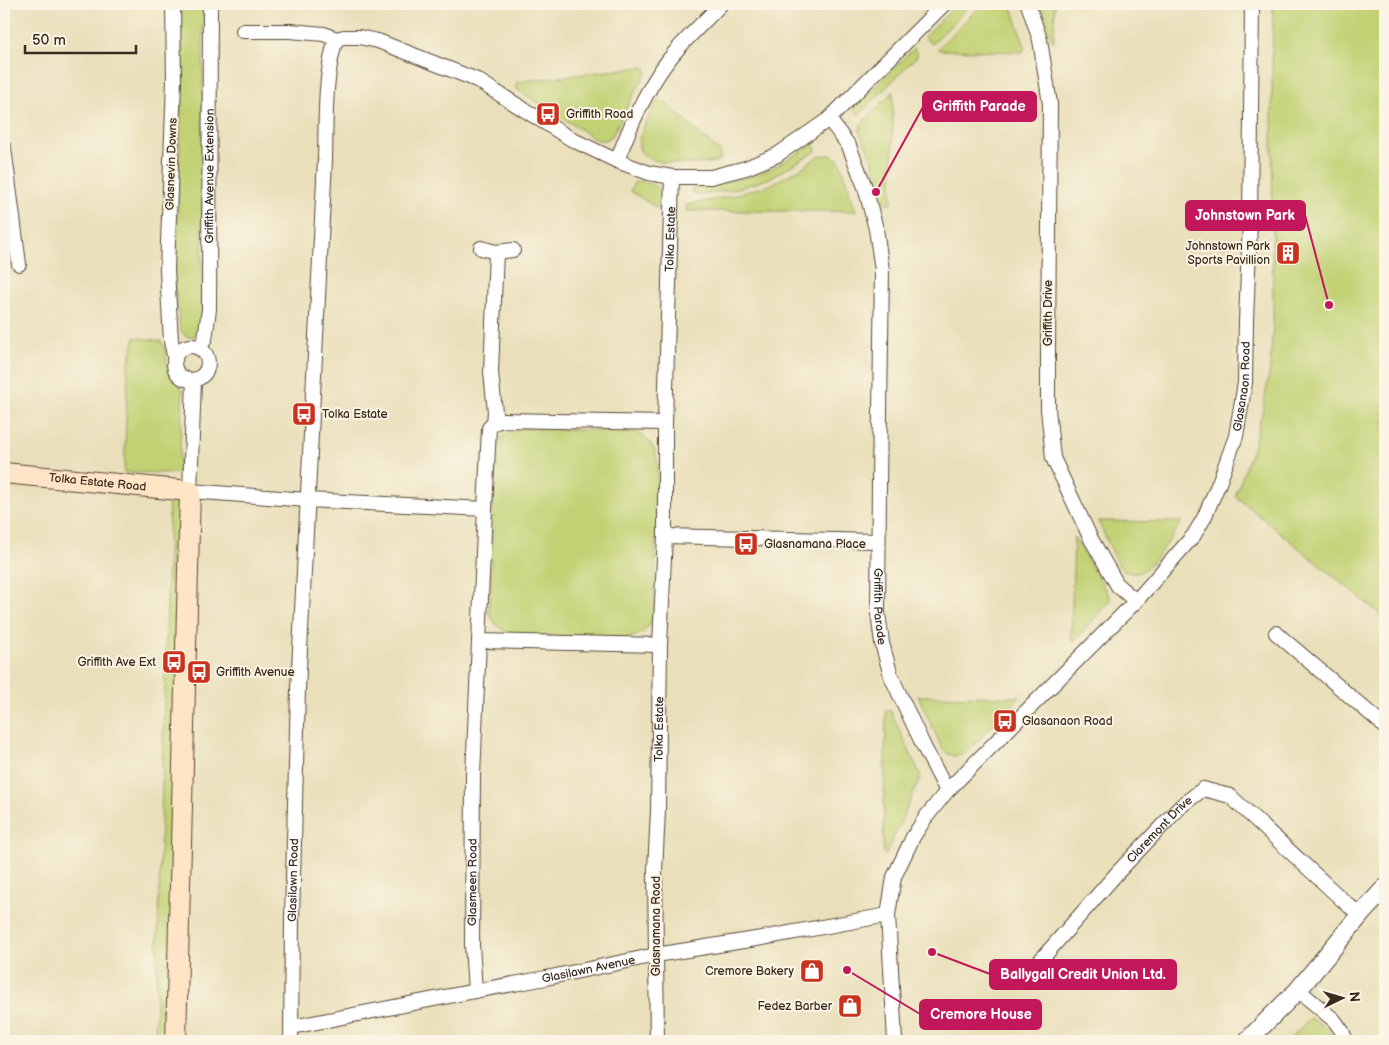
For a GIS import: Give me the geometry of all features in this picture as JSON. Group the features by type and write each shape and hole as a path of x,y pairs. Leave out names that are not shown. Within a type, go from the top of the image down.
{"main road":[{"name":"Tolka Estate Road","path":"4,473 190,491"},
{"path":"176,1041 190,491"}],"street":[{"name":"Glasnevin Downs","path":"173,4 174,81 167,270 169,324 175,360"},
{"name":"Griffith Avenue Extension","path":"175,360 179,351 194,347 205,339 210,302 210,4"},
{"path":"617,161 632,124 649,90 674,52 721,4"},
{"path":"243,31 290,31 324,34 336,39 344,37 378,41 477,80 571,139 617,161 649,173 672,177 711,177 746,168 777,154 829,119 944,4"},
{"name":"Griffith Drive","path":"1028,4 1040,40 1050,104 1048,409 1053,458 1091,539 1118,586 1136,601"},
{"name":"Glasanaon Road","path":"895,1041 888,915 894,878 913,837 947,791 1136,601 1194,535 1204,518 1219,483 1236,436 1246,383 1252,4"},
{"path":"307,500 326,160 327,99 331,55 336,39"},
{"name":"Griffith Parade","path":"829,119 849,146 865,187 876,228 882,270 878,541 878,613 882,643 891,676 947,791"},
{"path":"4,148 19,264"},
{"name":"Tolka Estate","path":"658,811 660,645 665,536 665,423 672,177"},
{"path":"482,248 496,252 513,250"},
{"path":"494,423 495,412 491,372 496,252"},
{"path":"169,324 172,329 194,347 207,355 208,366 203,375 194,380 183,378 178,374 175,360"},
{"path":"194,380 190,491 307,500 485,509"},
{"path":"660,645 479,641 489,428 494,423 502,420 665,423"},
{"name":"Glasilawn Road","path":"292,1041 292,918 297,719 307,500"},
{"path":"665,536 878,541"},
{"path":"1276,633 1385,728"},
{"name":"Glasmeen Road","path":"475,991 472,945 473,775 479,641"},
{"name":"Claremont Drive","path":"1024,979 1118,872 1181,806 1203,789 1230,796 1349,906 1361,914"},
{"name":"Glasnamana Road","path":"657,1041 656,870 658,811"},
{"path":"1247,1041 1298,990 1385,888"},
{"name":"Glasilawn Avenue","path":"292,1027 656,956 888,915"},
{"path":"1298,990 1334,1020 1346,1041"}],"green space":[{"path":"181,4 203,4 202,314 198,334 192,337 185,336 180,329 175,290 182,80"},
{"path":"957,4 972,4 932,44 924,37"},
{"path":"982,4 1011,4 1025,47 1023,52 939,50 938,48"},
{"path":"1041,4 1055,4 1054,41 1052,41"},
{"path":"1273,4 1385,4 1385,618 1235,496 1253,448 1263,409 1270,368 1273,325"},
{"path":"914,48 918,55 859,115 853,109"},
{"path":"646,68 647,72 612,136 605,140 597,140 515,88 517,82"},
{"path":"893,92 892,203 885,203 871,156 859,131 862,123"},
{"path":"662,100 720,152 720,160 693,164 669,163 650,159 640,151 641,133 656,102"},
{"path":"814,144 816,151 768,179 739,188 708,194 697,195 691,192 692,189 752,176 772,168"},
{"path":"830,155 839,160 856,211 686,211 686,205 731,196 770,185 805,166 818,156"},
{"path":"639,181 651,184 661,191 665,208 657,208 630,191 634,183"},
{"path":"135,337 161,341 165,349 168,372 183,390 179,473 124,472 128,367"},
{"path":"523,428 635,432 645,438 654,449 658,464 654,614 650,624 641,633 627,639 514,635 501,629 493,621 489,612 495,451 505,434 512,430"},
{"path":"169,492 190,494 173,1041 155,1041 168,562"},
{"path":"1098,521 1182,522 1164,548 1147,567 1140,572 1131,573 1123,571 1119,566"},
{"path":"1074,537 1111,599 1074,642 1071,640"},
{"path":"918,696 1020,697 965,754 956,756 948,754 943,750"},
{"path":"886,710 890,710 921,776 886,855 883,853"},
{"path":"1310,1018 1325,1028 1338,1041 1288,1041"}],"place":[{"name":"Griffith Road","path":"548,114"},
{"name":"Griffith Parade","path":"876,192"},
{"name":"Johnstown Park Sports Pavillion","path":"1288,253"},
{"name":"Johnstown Park","path":"1329,305"},
{"name":"Tolka Estate","path":"304,414"},
{"name":"Glasnamana Place","path":"746,544"},
{"name":"Griffith Ave Ext","path":"174,662"},
{"name":"Griffith Avenue","path":"199,672"},
{"name":"Glasanaon Road","path":"1005,721"},
{"name":"Ballygall Credit Union Ltd.","path":"932,952"},
{"name":"Cremore House","path":"847,970"},
{"name":"Cremore Bakery","path":"812,971"},
{"name":"Fedez Barber","path":"850,1006"}]}
